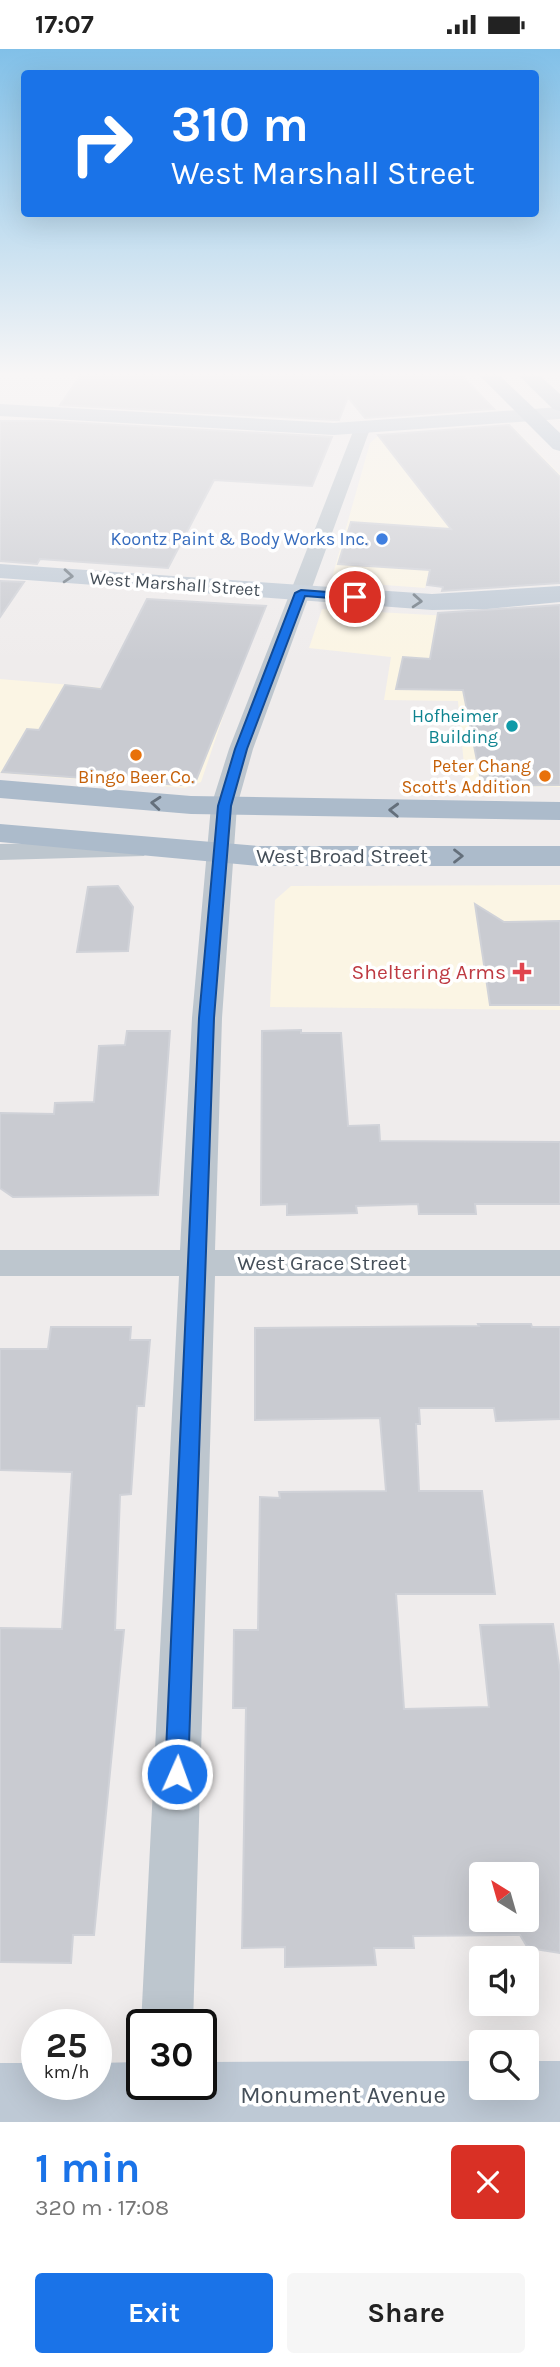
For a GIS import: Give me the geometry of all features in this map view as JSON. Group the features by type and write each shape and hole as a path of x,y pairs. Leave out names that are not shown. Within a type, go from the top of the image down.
{"main road":[{"path":"0,789 163,804 560,811"},
{"name":"West Broad Street","path":"0,834 219,854 560,856"}],"street":[{"path":"168,2009 207,1018 219,854 225,806 241,749 347,469"},
{"name":"West Marshall Street","path":"0,572 463,603 560,594"},
{"path":"0,852 158,849"},
{"name":"West Grace Street","path":"0,1263 560,1263"},
{"name":"Monument Avenue","path":"0,2096 164,2101 560,2094"}],"shaded area":[{"path":"363,469 555,469 560,474 560,580 432,559 425,588 331,581"},
{"path":"560,606 560,787 466,787 458,701 384,700 391,657 309,648 322,609 486,618"},
{"path":"0,679 229,699 201,782 185,788 0,773"},
{"path":"560,885 560,1010 270,1007 275,900 291,886"}],"building":[{"path":"0,469 319,469 312,486 214,480 168,568 40,559 37,564 0,561"},
{"path":"404,469 552,469 560,477 560,583 442,591 443,587 427,585 430,570 338,564 351,522 451,529"},
{"path":"0,581 24,582 0,617"},
{"path":"147,599 266,606 195,783 180,785 2,772 27,729 39,730 65,685 101,689"},
{"path":"560,605 560,785 482,786 463,690 396,689 403,657 430,659 438,613"},
{"path":"118,886 133,907 128,951 77,952 88,887"},
{"name":"Sheltering Arms","path":"475,904 504,922 560,921 560,1005 490,1005"},
{"path":"301,1030 301,1033 341,1033 348,1126 379,1125 380,1141 560,1142 560,1204 475,1204 476,1214 419,1214 418,1204 356,1206 357,1213 287,1215 287,1204 261,1205 262,1031"},
{"path":"127,1031 170,1031 158,1195 13,1197 0,1188 0,1113 54,1114 55,1103 94,1102 99,1046 125,1045"},
{"path":"478,1324 560,1327 560,1419 496,1421 494,1408 419,1408 420,1424 416,1424 419,1491 482,1491 495,1594 396,1594 404,1709 489,1707 480,1625 553,1624 560,1672 560,1953 526,1945 520,1935 413,1936 414,1948 374,1948 376,1965 285,1967 285,1947 242,1948 246,1708 233,1708 234,1630 258,1630 260,1497 280,1498 279,1492 386,1491 380,1418 255,1420 255,1328 479,1326"},
{"path":"51,1327 131,1327 130,1340 150,1340 144,1406 137,1406 131,1494 120,1495 115,1630 124,1630 94,1935 73,1935 71,1963 0,1962 0,1628 62,1629 72,1472 0,1470 0,1349 48,1349"}],"place":[{"name":"Koontz Paint & Body Works Inc.","path":"382,539"},
{"name":"Hofheimer Building","path":"512,726"},
{"name":"Bingo Beer Co.","path":"136,755"},
{"name":"Peter Chang Scott's Addition","path":"545,776"},
{"name":"Sheltering Arms","path":"522,972"}],"route":[{"path":"177,1774 209,975 227,792 301,593 355,597"}]}
